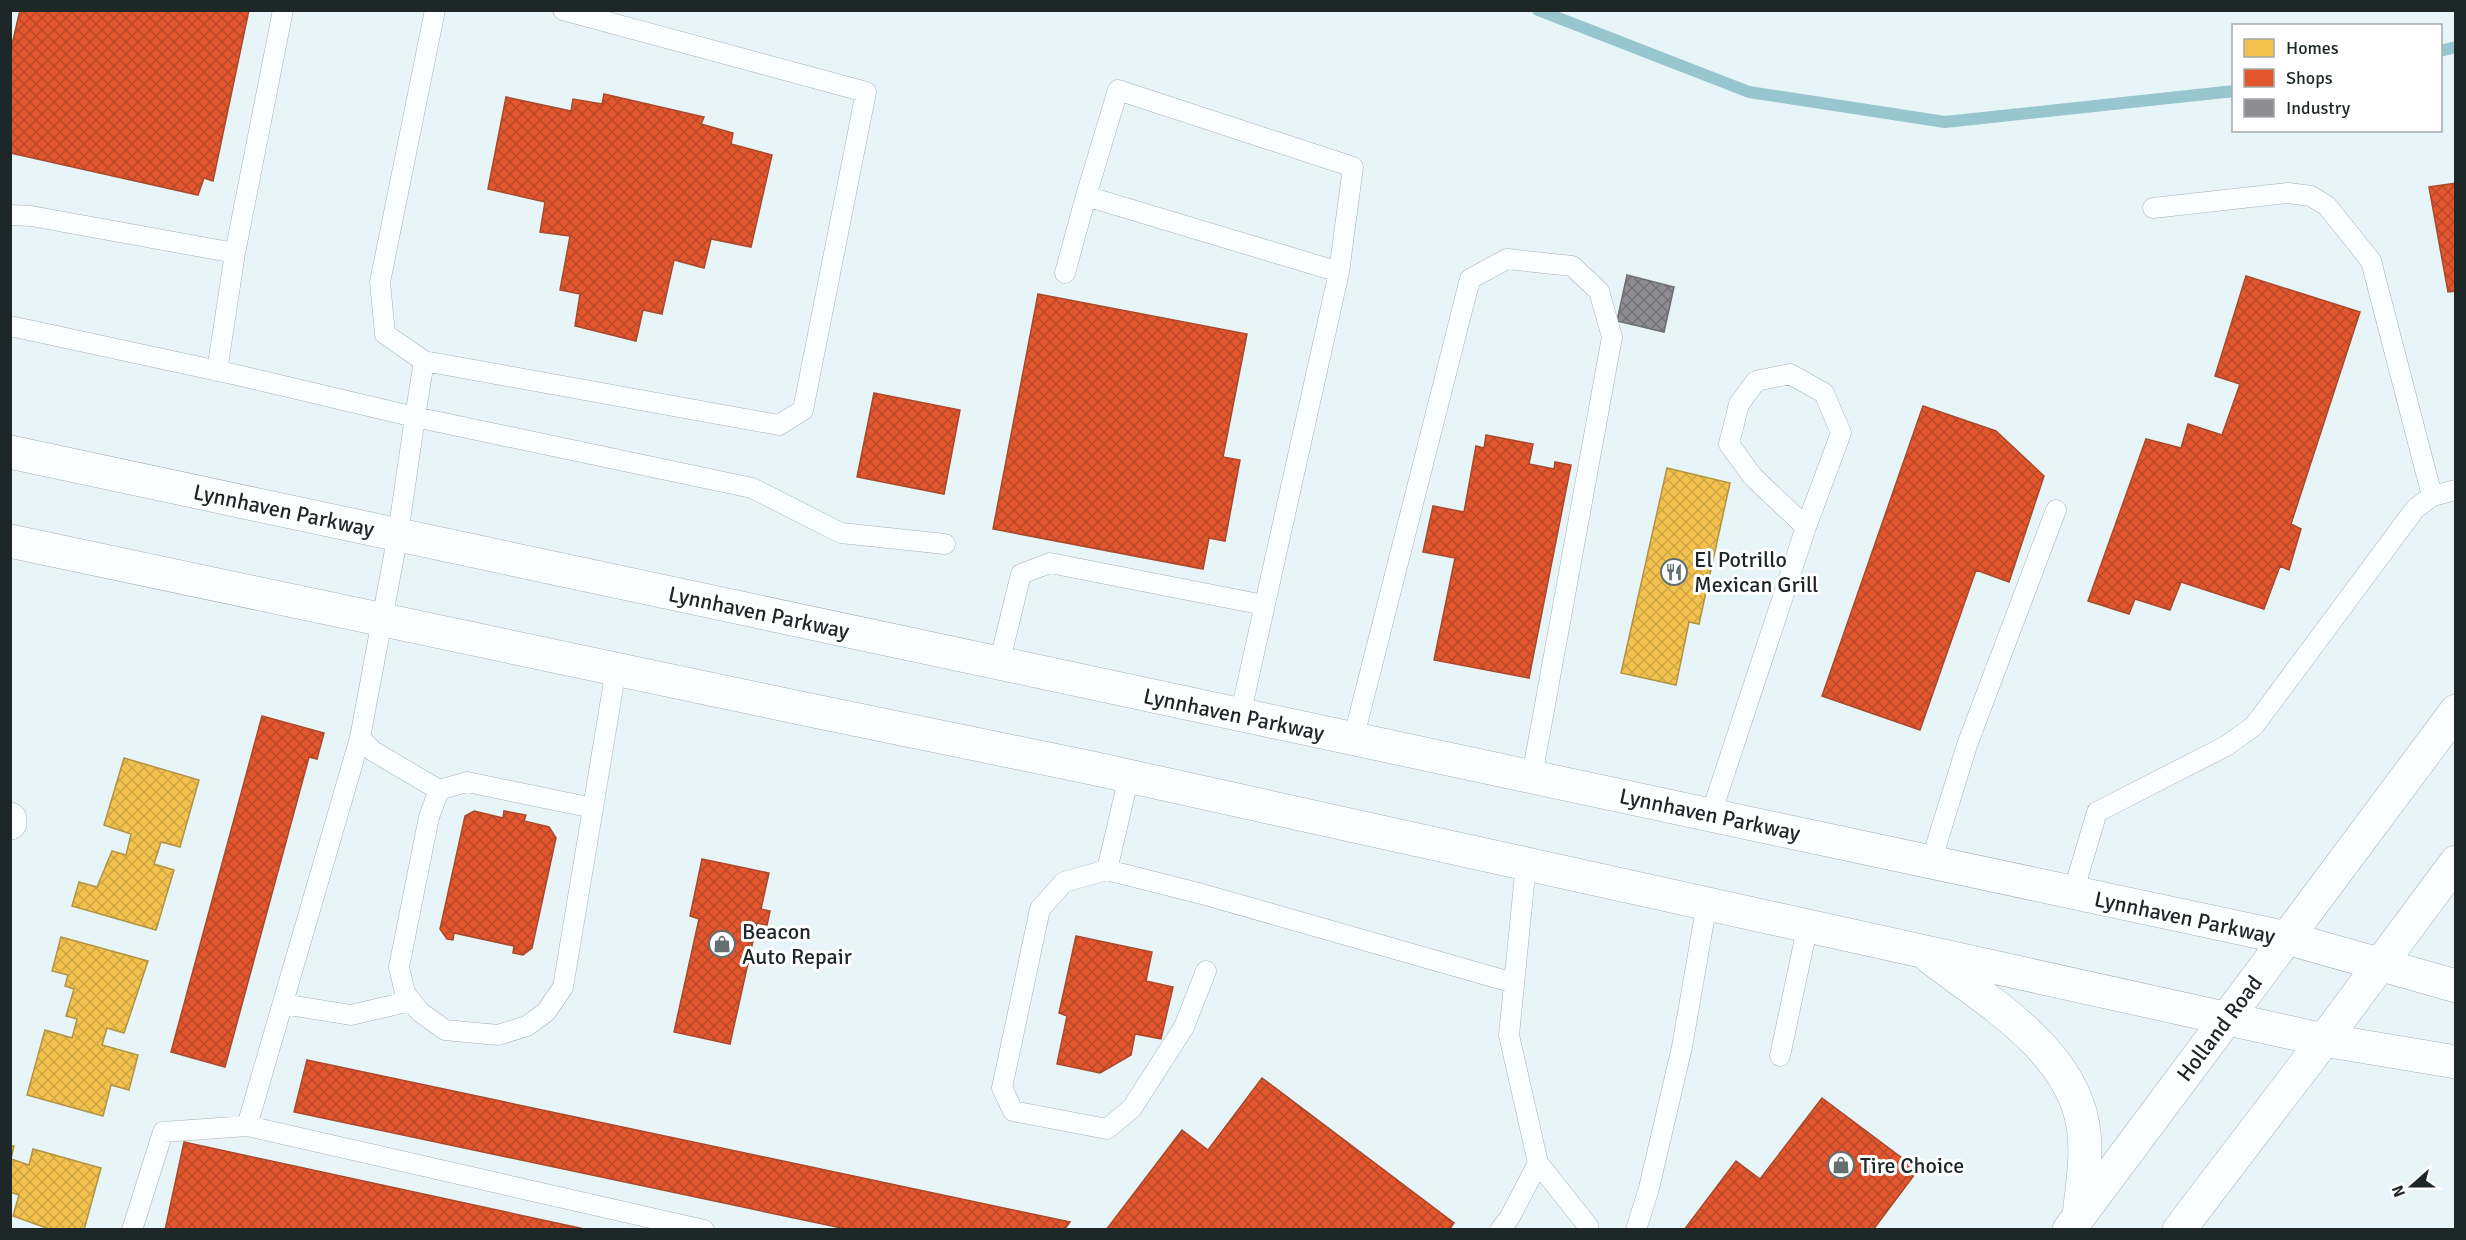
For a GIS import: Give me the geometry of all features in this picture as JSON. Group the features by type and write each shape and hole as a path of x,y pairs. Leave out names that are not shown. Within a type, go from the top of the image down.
{"main road":[{"name":"Lynnhaven Parkway","path":"10,452 2287,938 2456,986"},
{"path":"10,541 1129,776 1808,924 2324,1040 2456,1062"},
{"name":"Holland Road","path":"2074,1223 2456,711"},
{"path":"2179,1230 2456,862"},
{"path":"1923,951 2035,1038 2055,1063 2071,1091 2083,1123 2086,1156 2074,1223"}],"lane":[{"path":"218,370 236,253 283,10"},
{"path":"435,10 380,282 385,334 424,361 779,425 803,410 866,92 563,10"},
{"path":"1065,273 1118,90 1353,167 1339,272 1240,716"},
{"path":"2153,208 2288,192 2311,196 2327,206 2371,261 2432,496"},
{"path":"1086,196 1339,272"},
{"path":"10,215 31,216 236,253"},
{"path":"1353,740 1470,279 1507,259 1572,266 1599,291 1612,337 1532,776"},
{"path":"10,326 218,370 415,417 752,488 841,533 945,544"},
{"path":"247,1126 360,738 398,534 424,361"},
{"path":"1711,814 1806,528 1841,433 1824,393 1790,374 1756,381 1739,404 1729,444 1754,477 1806,528"},
{"path":"2073,893 2097,812 2226,746 2254,726 2415,509 2432,496 2456,490"},
{"path":"1931,862 1967,745 2056,510"},
{"path":"999,664 1021,574 1050,563 1264,605"},
{"path":"439,790 429,817 399,967 405,993 420,1012 445,1030 498,1035 527,1026 546,1012 563,987 616,669"},
{"path":"360,738 372,751 439,790 467,782 593,808"},
{"path":"1107,870 1129,776"},
{"path":"1526,864 1509,1035 1538,1163 1588,1226 1587,1230"},
{"path":"1206,971 1185,1027 1132,1108 1107,1129 1013,1111 1002,1088 1040,909 1064,882 1107,870 1202,894 1514,983"},
{"path":"1636,1230 1649,1188 1682,1047 1707,903"},
{"path":"1780,1056 1808,924"},
{"path":"283,1004 351,1015 411,1001"},
{"path":"132,1230 163,1132 247,1126 704,1230"},
{"path":"1500,1230 1510,1217 1538,1163"}],"building: Homes":[{"path":"1667,468 1730,483 1699,624 1689,622 1676,685 1621,673"},
{"path":"124,758 199,780 180,847 161,842 154,864 174,870 156,930 72,906 79,882 97,887 112,851 126,855 131,834 104,825"},
{"path":"61,937 148,961 124,1033 107,1028 102,1045 138,1055 129,1090 111,1085 103,1116 27,1095 45,1030 72,1038 77,1019 66,1016 74,989 65,986 68,975 52,971"},
{"path":"10,1145 14,1146 11,1159 29,1165 33,1149 101,1168 84,1230 52,1230 13,1216 19,1195 10,1192"}],"building: Shops":[{"path":"20,10 249,10 213,181 204,178 198,195 10,153 10,53"},
{"path":"604,94 704,117 701,124 733,133 731,144 772,155 751,247 711,239 704,268 674,260 662,314 643,310 636,341 575,326 580,294 560,290 570,236 540,232 545,202 488,189 506,97 571,111 573,99 602,104"},
{"path":"2456,183 2456,291 2448,292 2429,187"},
{"path":"2246,276 2360,312 2291,524 2301,529 2289,570 2280,566 2264,609 2181,582 2170,610 2135,599 2129,614 2088,601 2146,439 2181,448 2188,424 2222,435 2240,384 2215,376"},
{"path":"1038,294 1247,334 1223,457 1240,460 1225,541 1209,538 1203,569 993,529"},
{"path":"874,393 960,410 944,494 857,477"},
{"path":"1923,406 1996,431 2044,476 2009,582 1976,570 1920,730 1822,696"},
{"path":"1486,435 1533,444 1529,464 1554,469 1555,462 1571,465 1529,678 1434,660 1455,558 1423,552 1433,506 1464,512 1476,446 1484,448"},
{"path":"262,716 324,733 317,759 309,757 225,1067 171,1052"},
{"path":"474,811 503,818 504,811 526,815 524,821 549,827 556,838 532,948 523,955 513,953 514,946 454,933 453,940 447,939 440,929 465,816"},
{"path":"702,859 769,873 761,909 770,911 767,925 757,923 730,1044 674,1032 699,919 690,916"},
{"path":"1076,936 1152,952 1146,981 1173,987 1161,1039 1135,1034 1131,1055 1100,1073 1057,1064 1067,1016 1059,1013"},
{"path":"307,1060 1070,1222 1064,1230 851,1230 294,1112"},
{"path":"1262,1078 1454,1223 1449,1230 1106,1230 1182,1130 1208,1150"},
{"name":"Tire Choice","path":"1822,1098 1918,1170 1873,1230 1684,1230 1736,1161 1760,1179"},
{"path":"184,1142 589,1230 165,1230"}],"building: Industry":[{"path":"1627,275 1674,287 1664,332 1617,321"}],"waterway":[{"path":"1538,10 1749,92 1945,122 2232,91"},
{"path":"2442,50 2456,47"}],"place":[{"name":"El Potrillo Mexican Grill","path":"1674,572"},
{"name":"Beacon Auto Repair","path":"722,944"},
{"name":"Tire Choice","path":"1841,1165"}]}
